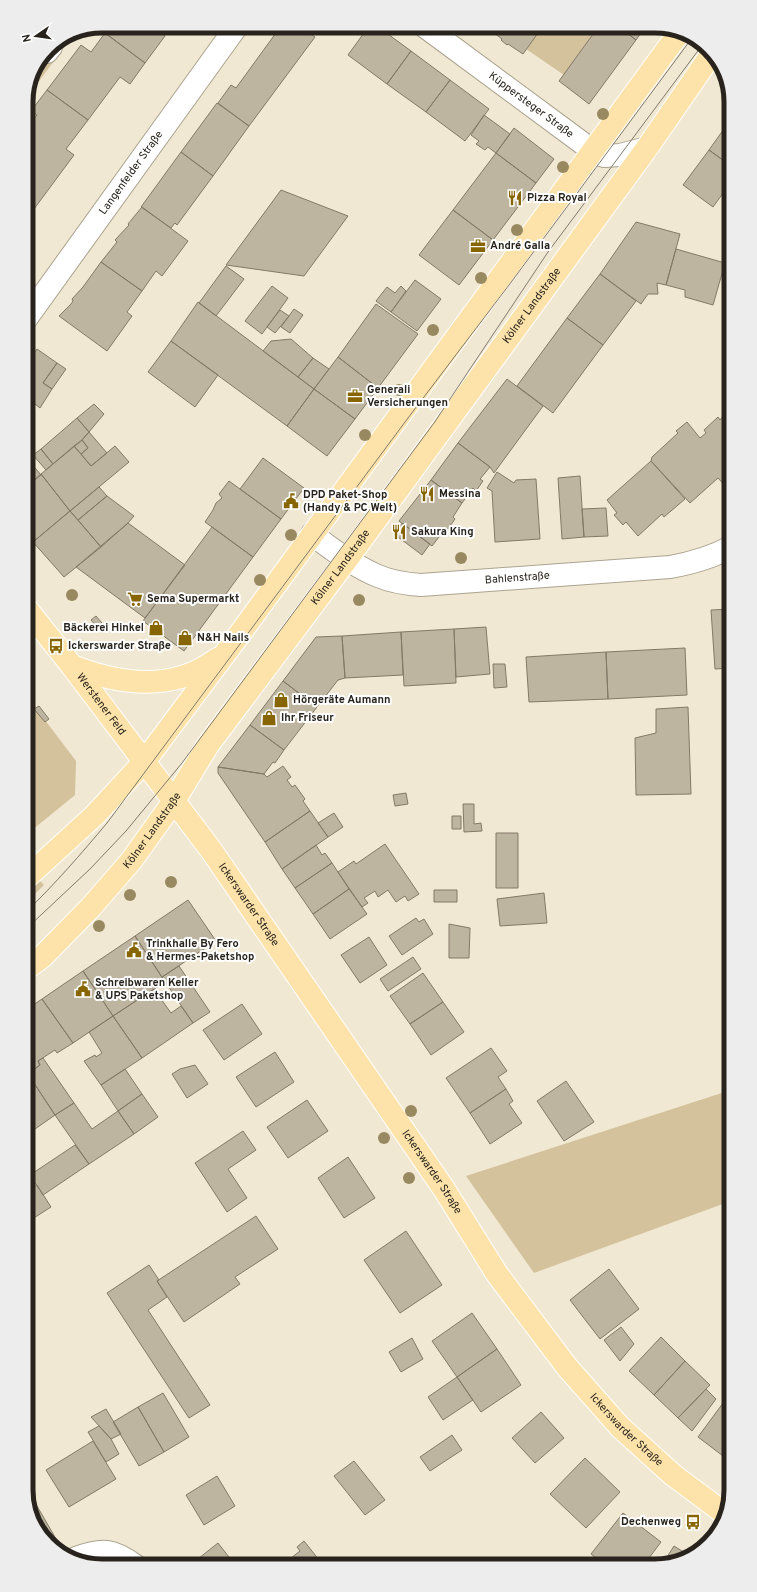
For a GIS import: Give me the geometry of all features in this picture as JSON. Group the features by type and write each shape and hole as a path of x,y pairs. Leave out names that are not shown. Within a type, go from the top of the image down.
{"main road":[{"path":"33,872 100,810 144,762 676,37"},
{"name":"Kölner Landstraße","path":"33,964 91,907 131,861 174,801 208,745 348,558 647,148 709,58"},
{"name":"Werstener Feld","path":"33,617 174,801"},
{"path":"72,666 94,674 133,683 160,682 178,678 207,667 225,653"},
{"name":"Ickerswarder Straße","path":"174,801 211,850 444,1189 497,1274 566,1367 626,1432 673,1475 721,1510"}],"street":[{"name":"Langenfelder Straße","path":"33,309 232,33"},
{"name":"Küppersteger Straße","path":"433,33 593,151 604,156 620,155 647,148"},
{"name":"Bahlenstraße","path":"312,534 348,558 379,576 398,582 421,585 670,567 691,564 715,556 724,551"},
{"path":"82,1556 94,1552 107,1551 126,1559"}],"shaded area":[{"path":"538,33 594,33 564,75 526,49"},
{"path":"68,42 35,87 40,72 47,60 51,56 56,56 57,50"},
{"path":"33,704 76,761 75,795 33,829"},
{"path":"37,881 40,881 44,885 33,896 33,885"},
{"path":"724,1092 724,1204 534,1273 466,1176"}],"building":[{"path":"105,33 161,33 165,36 145,63"},
{"path":"105,33 145,63 130,84 120,77 88,120 47,90 81,45 91,52"},
{"path":"276,33 309,33 315,37 249,126 218,103 231,85 236,88"},
{"path":"364,33 387,33 411,51 387,84 348,55"},
{"path":"494,33 538,33 523,54 508,44 507,45 501,40 502,39"},
{"path":"594,33 627,33 636,40 589,104 559,81"},
{"path":"627,33 641,33 636,40"},
{"path":"411,51 450,80 426,112 387,84"},
{"path":"450,80 489,109 465,141 426,112"},
{"path":"47,90 88,120 66,149 74,155 34,209 33,120 37,115 33,112 33,108"},
{"path":"217,103 249,126 213,176 181,152"},
{"path":"484,115 510,134 496,153 488,147 485,150 476,144 479,141 471,135"},
{"path":"514,128 554,159 536,183 496,153"},
{"path":"724,129 724,161 709,150"},
{"path":"709,150 724,161 724,192 713,207 683,185"},
{"path":"181,152 213,176 177,225 175,223 171,228 141,207"},
{"path":"496,153 536,183 493,240 453,210"},
{"path":"281,190 348,216 304,276 226,265"},
{"path":"142,207 188,241 162,276 156,271 142,291 101,262 117,242 115,240 129,225 128,224"},
{"path":"453,210 493,240 459,285 419,255"},
{"path":"636,222 680,234 666,285 657,283 658,294 648,294 641,304 600,274"},
{"path":"676,249 724,263 713,305 685,297 685,290 666,285"},
{"path":"101,262 142,291 127,312 132,316 107,351 59,316 71,304 73,301 72,299 83,287"},
{"path":"226,266 244,279 216,316 199,303"},
{"path":"600,274 636,301 603,345 567,318"},
{"path":"415,280 441,299 417,331 391,312"},
{"path":"272,286 288,298 262,334 245,321"},
{"path":"401,286 406,291 391,312 376,301 387,287 395,293"},
{"path":"198,302 314,389 287,426 171,341"},
{"path":"376,304 418,334 378,388 338,357"},
{"path":"294,309 303,315 290,333 281,327"},
{"path":"280,310 289,316 275,333 267,327"},
{"path":"567,318 603,345 553,413 517,386"},
{"path":"291,339 313,358 298,377 263,351 271,341"},
{"path":"171,341 218,375 195,407 148,372"},
{"path":"37,349 57,363 43,383 52,389 40,408 33,402 33,354"},
{"path":"338,357 378,388 355,419 314,389"},
{"path":"313,358 329,369 314,389 298,377"},
{"path":"57,363 66,369 52,389 43,383"},
{"path":"507,379 543,406 494,473 490,467 458,443"},
{"path":"314,389 355,419 327,456 287,426"},
{"path":"94,404 104,414 89,432 77,418"},
{"path":"724,415 724,485 718,478 690,503 651,461 652,457 678,433 676,431 687,422 700,438 706,433 704,430 718,417 720,420"},
{"path":"77,418 89,432 81,441 53,464 41,449"},
{"path":"89,432 107,453 91,466 81,454 88,448 82,440"},
{"path":"82,440 88,448 81,454 74,446"},
{"path":"458,443 490,467 480,479 483,481 476,491 473,488 462,503 431,480"},
{"path":"74,446 91,466 115,446 129,462 70,511 41,474"},
{"path":"41,449 53,464 46,470 33,455"},
{"path":"263,458 304,488 281,519 240,489"},
{"path":"651,461 685,499 664,517 662,514 638,536 626,522 623,525 614,515 617,513 607,500"},
{"path":"33,465 41,475 33,481"},
{"path":"497,472 514,483 516,480 536,479 540,539 495,542 492,491 487,488"},
{"path":"41,474 70,511 33,542 33,481"},
{"path":"580,476 584,537 562,539 558,478"},
{"path":"431,480 462,503 453,517 455,519 432,546 399,521"},
{"path":"229,481 281,519 253,557 205,522 216,503 222,498 219,494"},
{"path":"99,487 107,496 78,520 70,511"},
{"path":"107,496 134,516 101,547 78,520"},
{"path":"606,508 608,536 584,537 582,509"},
{"path":"70,511 101,547 64,577 33,542"},
{"path":"128,523 185,565 145,618 76,567"},
{"path":"402,523 430,544 422,555 394,534"},
{"path":"212,527 253,557 184,651 143,621"},
{"path":"724,609 724,668 715,669 711,610"},
{"path":"96,616 107,629 102,633 91,620"},
{"path":"486,627 490,674 456,677 454,629"},
{"path":"454,629 456,683 404,686 401,632"},
{"path":"401,632 403,675 345,678 342,636"},
{"path":"342,636 345,678 338,680 317,707 283,681 316,637"},
{"path":"685,648 687,695 608,699 606,652"},
{"path":"606,652 608,699 529,702 526,657"},
{"path":"493,664 505,664 507,687 494,688"},
{"path":"283,681 317,707 284,750 250,725"},
{"path":"723,701 724,701 724,724"},
{"path":"39,706 49,719 45,722 34,709"},
{"path":"688,707 691,794 636,795 635,738 656,733 656,709"},
{"path":"250,725 284,750 275,763 273,762 264,774 218,767"},
{"path":"283,766 291,777 287,780 292,787 295,785 305,799 303,801 310,811 265,842 218,773 218,767 264,774 267,777"},
{"path":"406,793 408,804 395,806 393,795"},
{"path":"463,804 474,804 474,824 481,823 482,831 464,832"},
{"path":"310,811 328,837 282,869 265,842"},
{"path":"334,813 343,827 328,837 318,823"},
{"path":"452,816 461,816 461,829 452,829"},
{"path":"496,833 518,833 518,888 496,888"},
{"path":"385,844 419,894 408,901 405,896 396,902 388,890 378,897 375,891 364,898 368,903 362,907 338,872 354,861 356,864"},
{"path":"316,845 322,855 325,853 332,863 295,888 282,869"},
{"path":"332,863 349,889 313,914 295,888"},
{"path":"349,889 367,914 330,939 313,914"},
{"path":"434,890 457,890 457,902 434,902"},
{"path":"544,893 547,923 500,926 497,899"},
{"path":"188,900 216,941 162,977 135,936"},
{"path":"416,918 419,922 424,919 433,934 402,955 389,936"},
{"path":"449,924 470,928 469,958 449,958"},
{"path":"135,936 165,982 113,1016 83,971"},
{"path":"369,937 387,965 360,983 341,955"},
{"path":"413,957 421,969 388,991 380,979"},
{"path":"179,966 210,1012 193,1023 162,977"},
{"path":"83,971 113,1016 73,1043 42,999"},
{"path":"423,973 443,1002 410,1024 390,996"},
{"path":"154,989 171,1013 181,1006 193,1023 142,1058 113,1016"},
{"path":"42,999 73,1043 57,1053 55,1050 38,1061 40,1065 33,1070 33,1005"},
{"path":"443,1002 464,1032 431,1055 410,1024"},
{"path":"242,1004 262,1034 224,1060 203,1030"},
{"path":"113,1016 142,1058 101,1085 84,1061 95,1055 96,1057 102,1053 89,1032"},
{"path":"491,1048 507,1071 498,1077 506,1089 470,1113 446,1078"},
{"path":"275,1052 294,1082 256,1107 236,1077"},
{"path":"43,1058 74,1103 55,1115 33,1082 33,1070 40,1065 38,1061"},
{"path":"195,1065 208,1084 187,1098 172,1074 180,1069"},
{"path":"125,1069 142,1094 118,1111 101,1085"},
{"path":"566,1081 594,1122 564,1141 537,1101"},
{"path":"33,1082 55,1115 35,1129 33,1126"},
{"path":"506,1089 513,1101 509,1104 522,1123 490,1144 470,1113"},
{"path":"142,1094 158,1117 134,1134 118,1111"},
{"path":"307,1100 328,1131 288,1158 267,1127"},
{"path":"74,1103 92,1129 118,1111 134,1134 89,1164 55,1115"},
{"path":"243,1131 256,1150 228,1169 247,1198 227,1212 195,1163"},
{"path":"75,1145 89,1164 43,1195 33,1180 33,1173"},
{"path":"348,1157 375,1198 344,1218 318,1178"},
{"path":"37,1185 51,1207 33,1219 33,1188"},
{"path":"256,1216 278,1249 235,1277 240,1284 184,1322 157,1281"},
{"path":"406,1231 442,1285 400,1313 364,1260"},
{"path":"149,1265 159,1280 157,1281 167,1297 148,1310 210,1405 189,1418 107,1293"},
{"path":"609,1269 639,1309 600,1339 570,1300"},
{"path":"472,1313 497,1349 457,1377 432,1341"},
{"path":"621,1327 634,1344 620,1361 604,1340"},
{"path":"661,1337 685,1361 654,1395 629,1371"},
{"path":"412,1338 423,1359 401,1372 389,1352"},
{"path":"497,1349 521,1385 481,1412 457,1377"},
{"path":"685,1361 710,1385 678,1418 654,1395"},
{"path":"457,1377 473,1400 443,1420 428,1397"},
{"path":"706,1389 716,1399 692,1431 678,1418"},
{"path":"163,1393 189,1437 164,1452 138,1407"},
{"path":"724,1402 724,1457 698,1437"},
{"path":"138,1407 164,1452 139,1466 113,1422"},
{"path":"106,1409 121,1434 111,1439 91,1417"},
{"path":"541,1412 564,1438 535,1463 512,1438"},
{"path":"99,1426 111,1439 119,1454 106,1462 88,1432"},
{"path":"452,1435 462,1450 430,1471 420,1457"},
{"path":"93,1441 116,1479 69,1507 46,1470"},
{"path":"585,1458 620,1492 586,1528 550,1494"},
{"path":"354,1461 385,1500 365,1515 334,1476"},
{"path":"217,1476 235,1506 204,1525 186,1495"},
{"path":"37,1506 59,1544 47,1532 38,1516 35,1507"},
{"path":"623,1513 661,1542 648,1559 598,1559 591,1554"},
{"path":"304,1541 318,1559 290,1559 300,1551 297,1547"},
{"path":"218,1543 231,1559 198,1559"},
{"path":"674,1546 684,1552 681,1554 666,1558"}],"tram line":[{"path":"33,905 68,869 107,823 689,42"},
{"path":"33,922 90,869 126,831 182,763 434,423 548,252 699,49"}],"place":[{"name":"Pizza Royal","path":"515,198"},
{"name":"André Galla","path":"478,246"},
{"name":"Generali Versicherungen","path":"355,396"},
{"name":"Messina","path":"427,494"},
{"name":"DPD Paket-Shop (Handy & PC Welt)","path":"291,501"},
{"name":"Sakura King","path":"399,532"},
{"name":"Sema Supermarkt","path":"135,599"},
{"name":"Bäckerei Hinkel","path":"156,628"},
{"name":"N&H Nails","path":"185,638"},
{"name":"Ickerswarder Straße","path":"56,646"},
{"name":"Hörgeräte Aumann","path":"281,700"},
{"name":"Ihr Friseur","path":"269,718"},
{"name":"Trinkhalle By Fero & Hermes-Paketshop","path":"134,950"},
{"name":"Schreibwaren Keller & UPS Paketshop","path":"83,989"},
{"name":"Dechenweg","path":"693,1522"}]}
